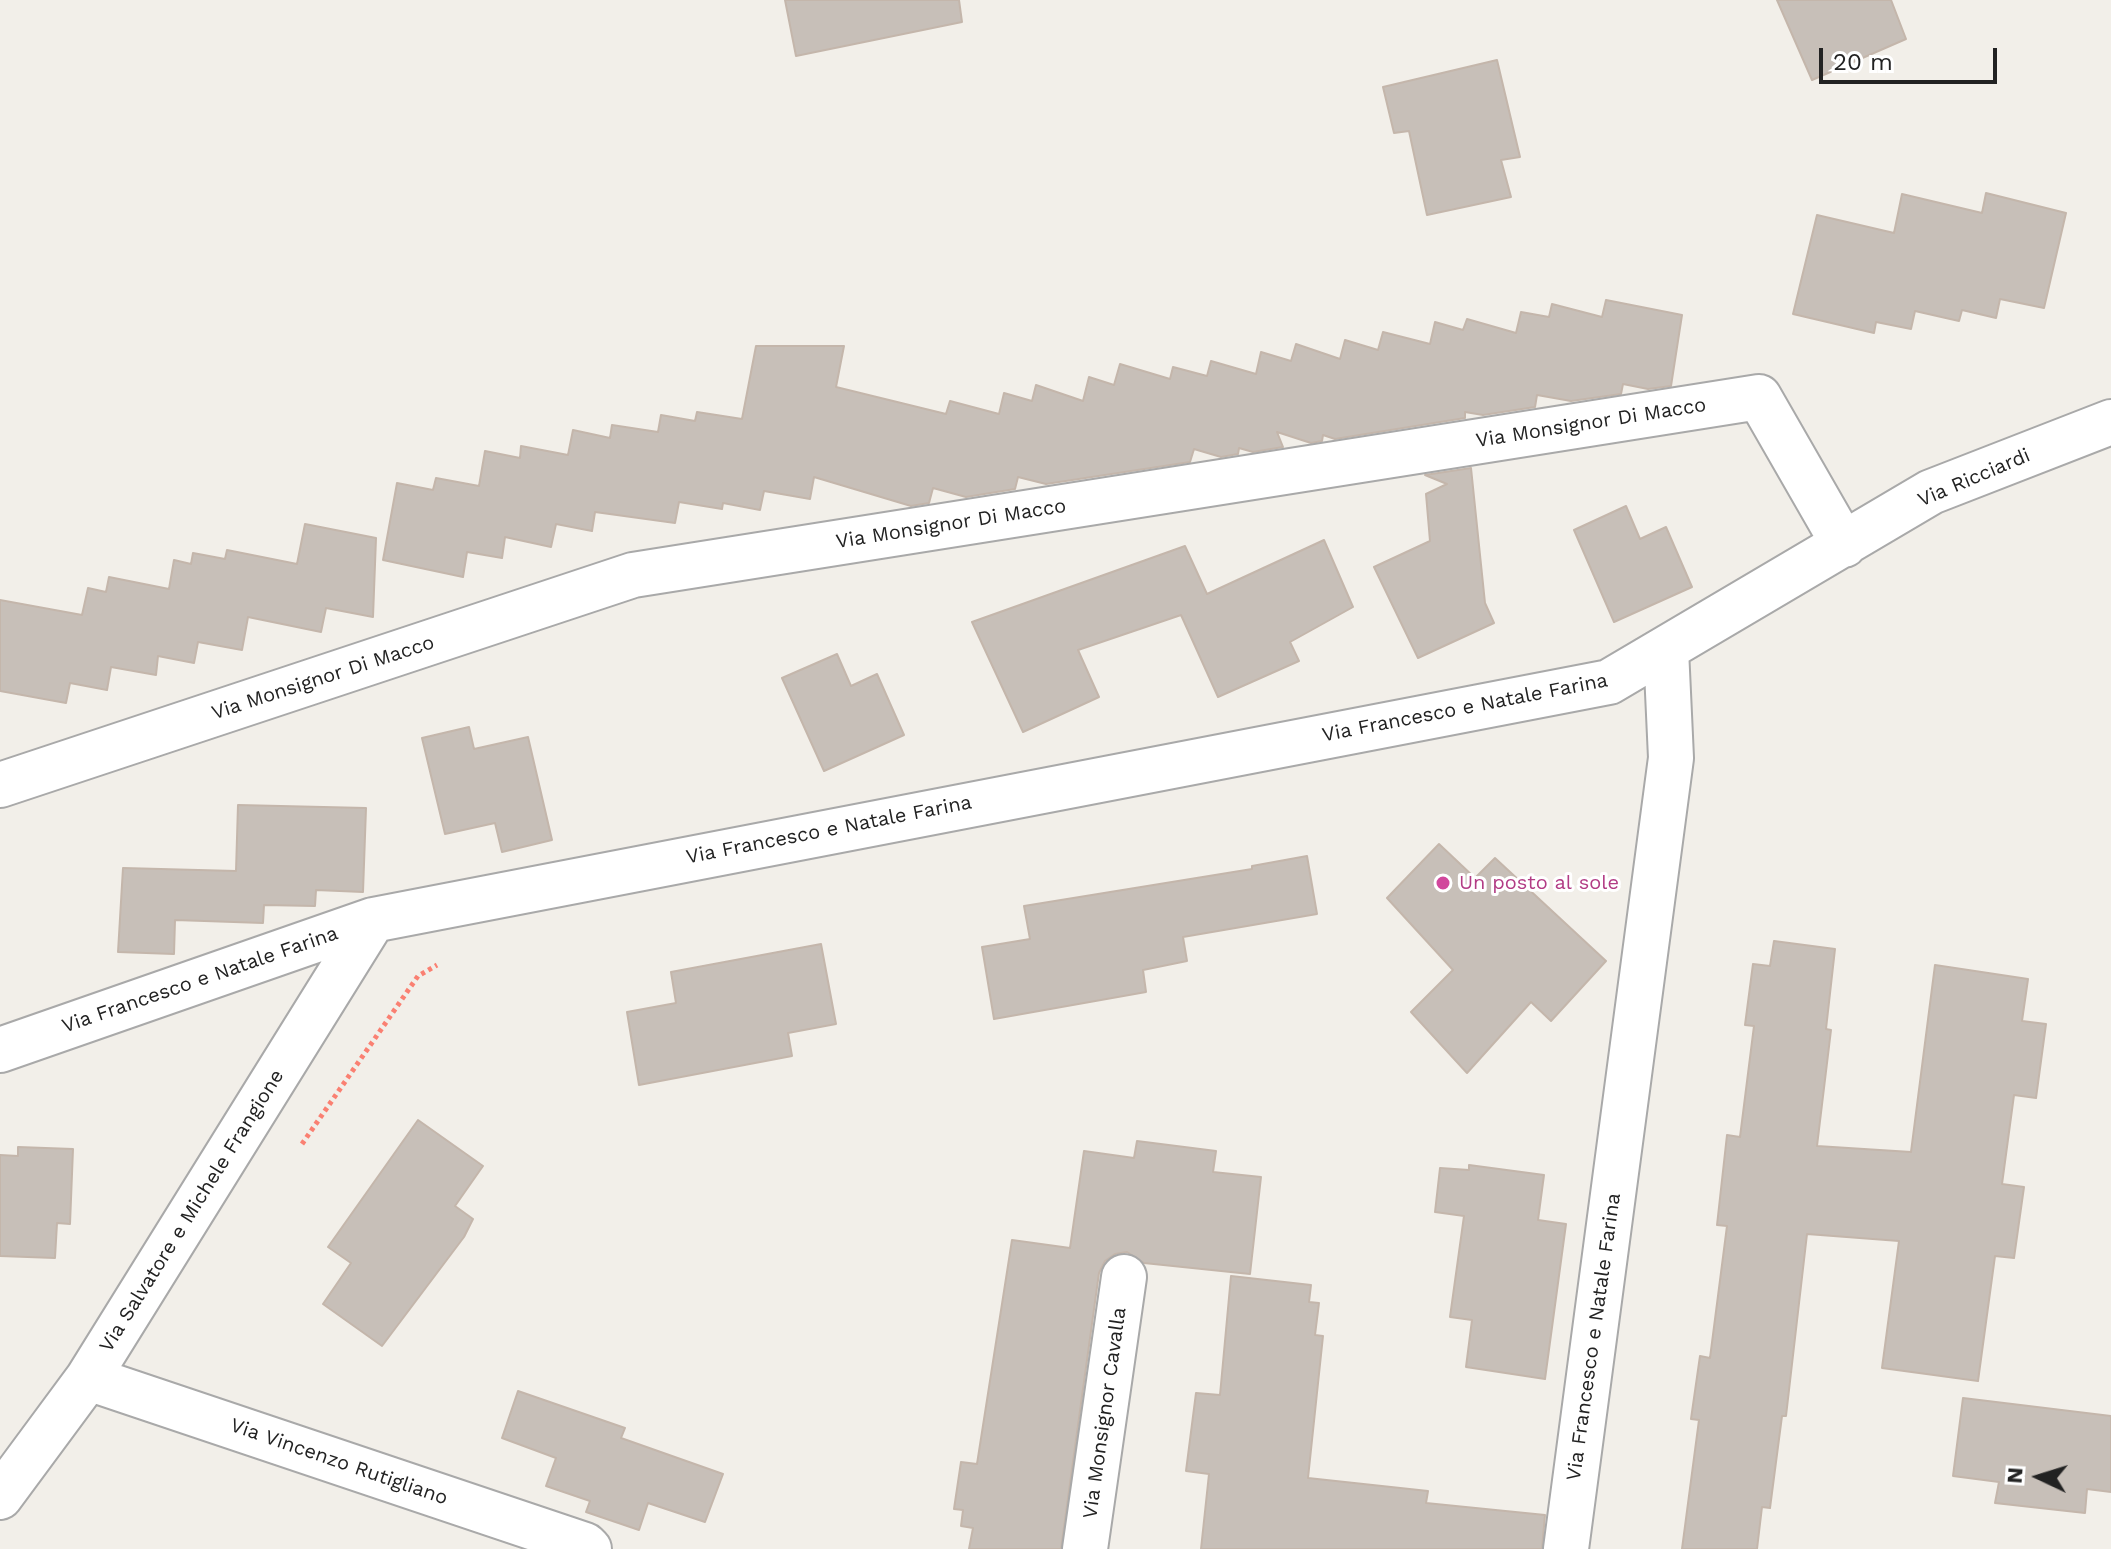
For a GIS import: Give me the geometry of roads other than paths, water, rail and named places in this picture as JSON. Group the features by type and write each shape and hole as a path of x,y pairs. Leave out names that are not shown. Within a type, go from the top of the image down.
{"street":[{"name":"Via Monsignor Di Macco","path":"0,785 633,575 1759,397 1844,545"},
{"name":"Via Ricciardi","path":"1844,545 1931,492 2111,422"},
{"name":"Via Francesco e Natale Farina","path":"0,1050 373,920 1609,682 1844,545"},
{"name":"Via Francesco e Natale Farina","path":"1566,1549 1671,758 1666,649"},
{"name":"Via Salvatore e Michele Frangione","path":"0,1497 88,1378 373,920"},
{"name":"Via Monsignor Cavalla","path":"1085,1549 1124,1277"},
{"name":"Via Vincenzo Rutigliano","path":"88,1378 518,1536 589,1549"}],"place":[{"name":"Un posto al sole","path":"1443,883"}]}
